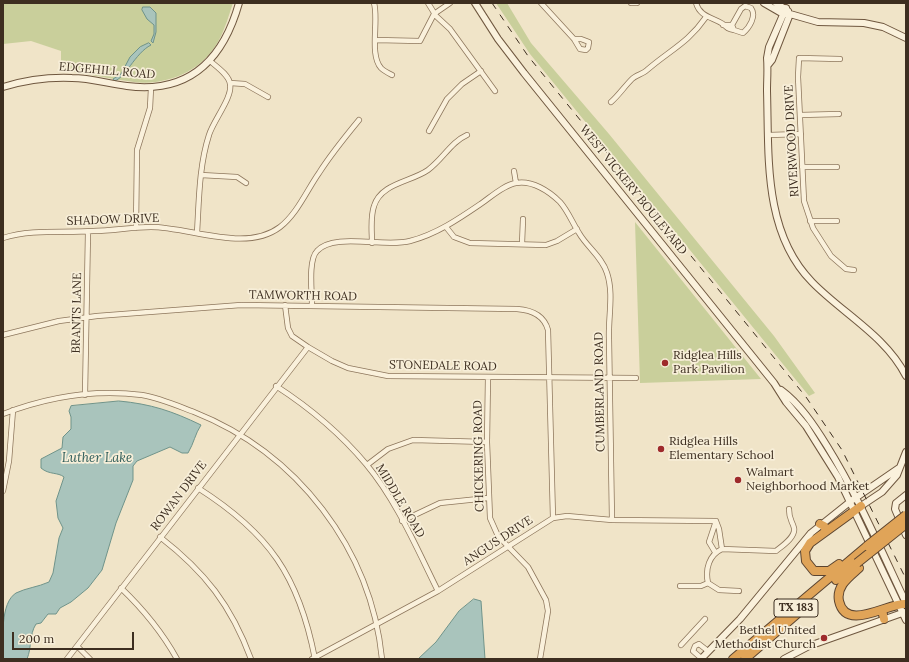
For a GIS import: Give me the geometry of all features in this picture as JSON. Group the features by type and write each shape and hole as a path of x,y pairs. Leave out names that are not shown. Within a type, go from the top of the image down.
{"highway":[{"path":"858,508 810,543 805,551 806,561 812,570 819,572 829,571 882,547 885,541 906,524"},
{"path":"904,604 859,616 848,613 841,607 839,592 863,546 867,546 906,515"},
{"path":"820,524 824,526 826,532"},
{"name":"TX 183","path":"733,659 857,559"},
{"name":"TX 183","path":"745,659 857,559"},
{"path":"882,610 884,619"}],"main road":[{"name":"EDGEHILL ROAD","path":"3,87 22,81 73,78 151,88 170,85 196,73 210,61 225,40 239,3"},
{"name":"WEST VICKERY BOULEVARD","path":"475,3 498,39 524,74 778,388 786,402 818,445 851,501 858,508 904,604 906,620"},
{"path":"764,3 790,14 818,22 864,23 883,27 906,38"},
{"path":"776,3 784,11"},
{"path":"784,11 769,47 767,58 773,204 778,225 795,261 820,291 889,351 906,376"},
{"path":"768,65 772,60 790,14"},
{"name":"WEST VICKERY BOULEVARD","path":"778,388 792,398 812,422 857,497 858,508"},
{"path":"858,508 887,488 897,475 906,452"},
{"path":"701,659 740,619 778,570 820,524 899,468"},
{"path":"906,495 895,506 906,535"},
{"path":"789,658 809,646 905,613"}],"street":[{"path":"374,3 377,13 375,53 378,63 392,75"},
{"path":"428,3 434,14 450,29 495,91"},
{"path":"440,9 443,3"},
{"path":"376,40 420,41 434,14 450,3"},
{"path":"541,3 574,39"},
{"path":"631,3 637,3"},
{"path":"696,3 698,9 706,17 726,28 733,28 743,33 754,15 751,8 745,6 741,10 733,28"},
{"path":"611,102 622,92 632,79 646,71 656,61 685,42 696,32 706,17"},
{"name":"RIVERWOOD DRIVE","path":"840,59 801,57 799,60 804,200 810,221 831,256 846,269 854,270"},
{"path":"197,232 202,159 209,133 228,95 230,83 227,77 210,61"},
{"path":"429,132 447,99 462,84 481,71"},
{"path":"230,83 245,84 268,97"},
{"path":"136,228 138,150 150,108 151,88"},
{"path":"800,115 839,114"},
{"name":"SHADOW DRIVE","path":"3,238 33,232 88,232 136,228 167,228 235,239 261,236 276,230 293,213 319,172 359,120"},
{"path":"769,135 801,134"},
{"path":"372,243 373,207 381,194 387,189 417,177 428,170 439,161 458,138 467,135"},
{"path":"802,167 837,167"},
{"path":"312,305 313,258 317,250 325,245 339,241 372,243 410,241 446,227 503,189 516,183 514,171"},
{"path":"201,175 237,177 246,183"},
{"name":"CUMBERLAND ROAD","path":"516,183 534,185 552,195 567,212 607,272 610,287 609,378 612,520"},
{"path":"522,244 523,219"},
{"path":"810,221 837,221"},
{"path":"446,227 454,237 470,243 522,244 550,244 577,229"},
{"name":"BRANTS LANE","path":"85,395 88,232"},
{"name":"STONEDALE ROAD","path":"285,305 288,328 292,336 332,361 348,368 377,374 488,377 636,378"},
{"name":"TAMWORTH ROAD","path":"3,335 46,324 87,317 202,307 312,305 517,309 532,312 542,318 546,325 553,518"},
{"name":"ROWAN DRIVE","path":"67,659 276,386 308,347"},
{"name":"CHICKERING ROAD","path":"488,377 488,498 491,522 498,536 507,547 528,567 546,600 548,611 540,659"},
{"name":"MIDDLE ROAD","path":"276,386 324,421 367,465 395,507 438,592"},
{"path":"3,414 50,399 111,394 144,396 202,415 257,445 305,488 321,506 355,562 370,599 377,624 382,659"},
{"path":"3,491 9,461 13,410"},
{"path":"367,465 388,449 413,440 487,442"},
{"path":"198,488 244,520 276,558 296,592 304,612 314,659"},
{"path":"402,520 440,503 488,498"},
{"path":"739,590 719,590 708,583 706,574 712,555 722,549 776,551 793,535 794,529 789,519 789,509"},
{"name":"ANGUS DRIVE","path":"314,659 438,592 553,518 566,516 612,520 716,521"},
{"path":"716,521 719,529 722,549"},
{"path":"715,552 709,542 716,521"},
{"path":"160,537 187,558 207,580 236,622 251,659"},
{"path":"680,586 701,586 708,583"},
{"path":"121,588 150,618 164,637 177,659"},
{"path":"681,645 705,619"},
{"path":"688,638 695,646 694,651 701,659"},
{"path":"695,646 699,644 708,651"},
{"path":"77,646 90,659"}],"green space":[{"path":"3,3 233,3 219,40 204,60 194,68 171,79 146,83 61,70 61,51 31,41 3,44"},
{"path":"496,3 507,3 531,43 609,134 774,336 815,393 809,396 530,54"},
{"path":"635,222 761,379 640,383"}],"water":[{"path":"143,7 150,7 156,13 156,32 153,43 151,41 154,34 154,25 147,19 142,10"},
{"path":"149,43 151,45 140,54 122,76 114,81 113,79 121,74 130,57 140,47"},
{"name":"Luther Lake","path":"119,401 161,409 201,425 188,453 182,453 170,447 137,461 133,466 133,480 116,523 102,570 88,588 71,602 60,608 56,614 48,614 41,623 36,624 32,632 30,650 27,659 3,659 3,632 7,605 16,593 49,582 53,573 59,538 63,528 58,518 56,501 64,477 59,474 47,472 41,468 41,459 62,448 63,437 71,429 71,417 69,411 71,406"},
{"path":"474,599 481,601 485,659 418,659 436,642 459,611"}],"railway":[{"path":"492,3 528,56 806,397 842,450 906,579"}],"place":[{"name":"Ridglea Hills Park Pavilion","path":"665,363"},
{"name":"Ridglea Hills Elementary School","path":"661,449"},
{"name":"Walmart Neighborhood Market","path":"738,480"},
{"name":"Bethel United Methodist Church","path":"824,638"}]}
